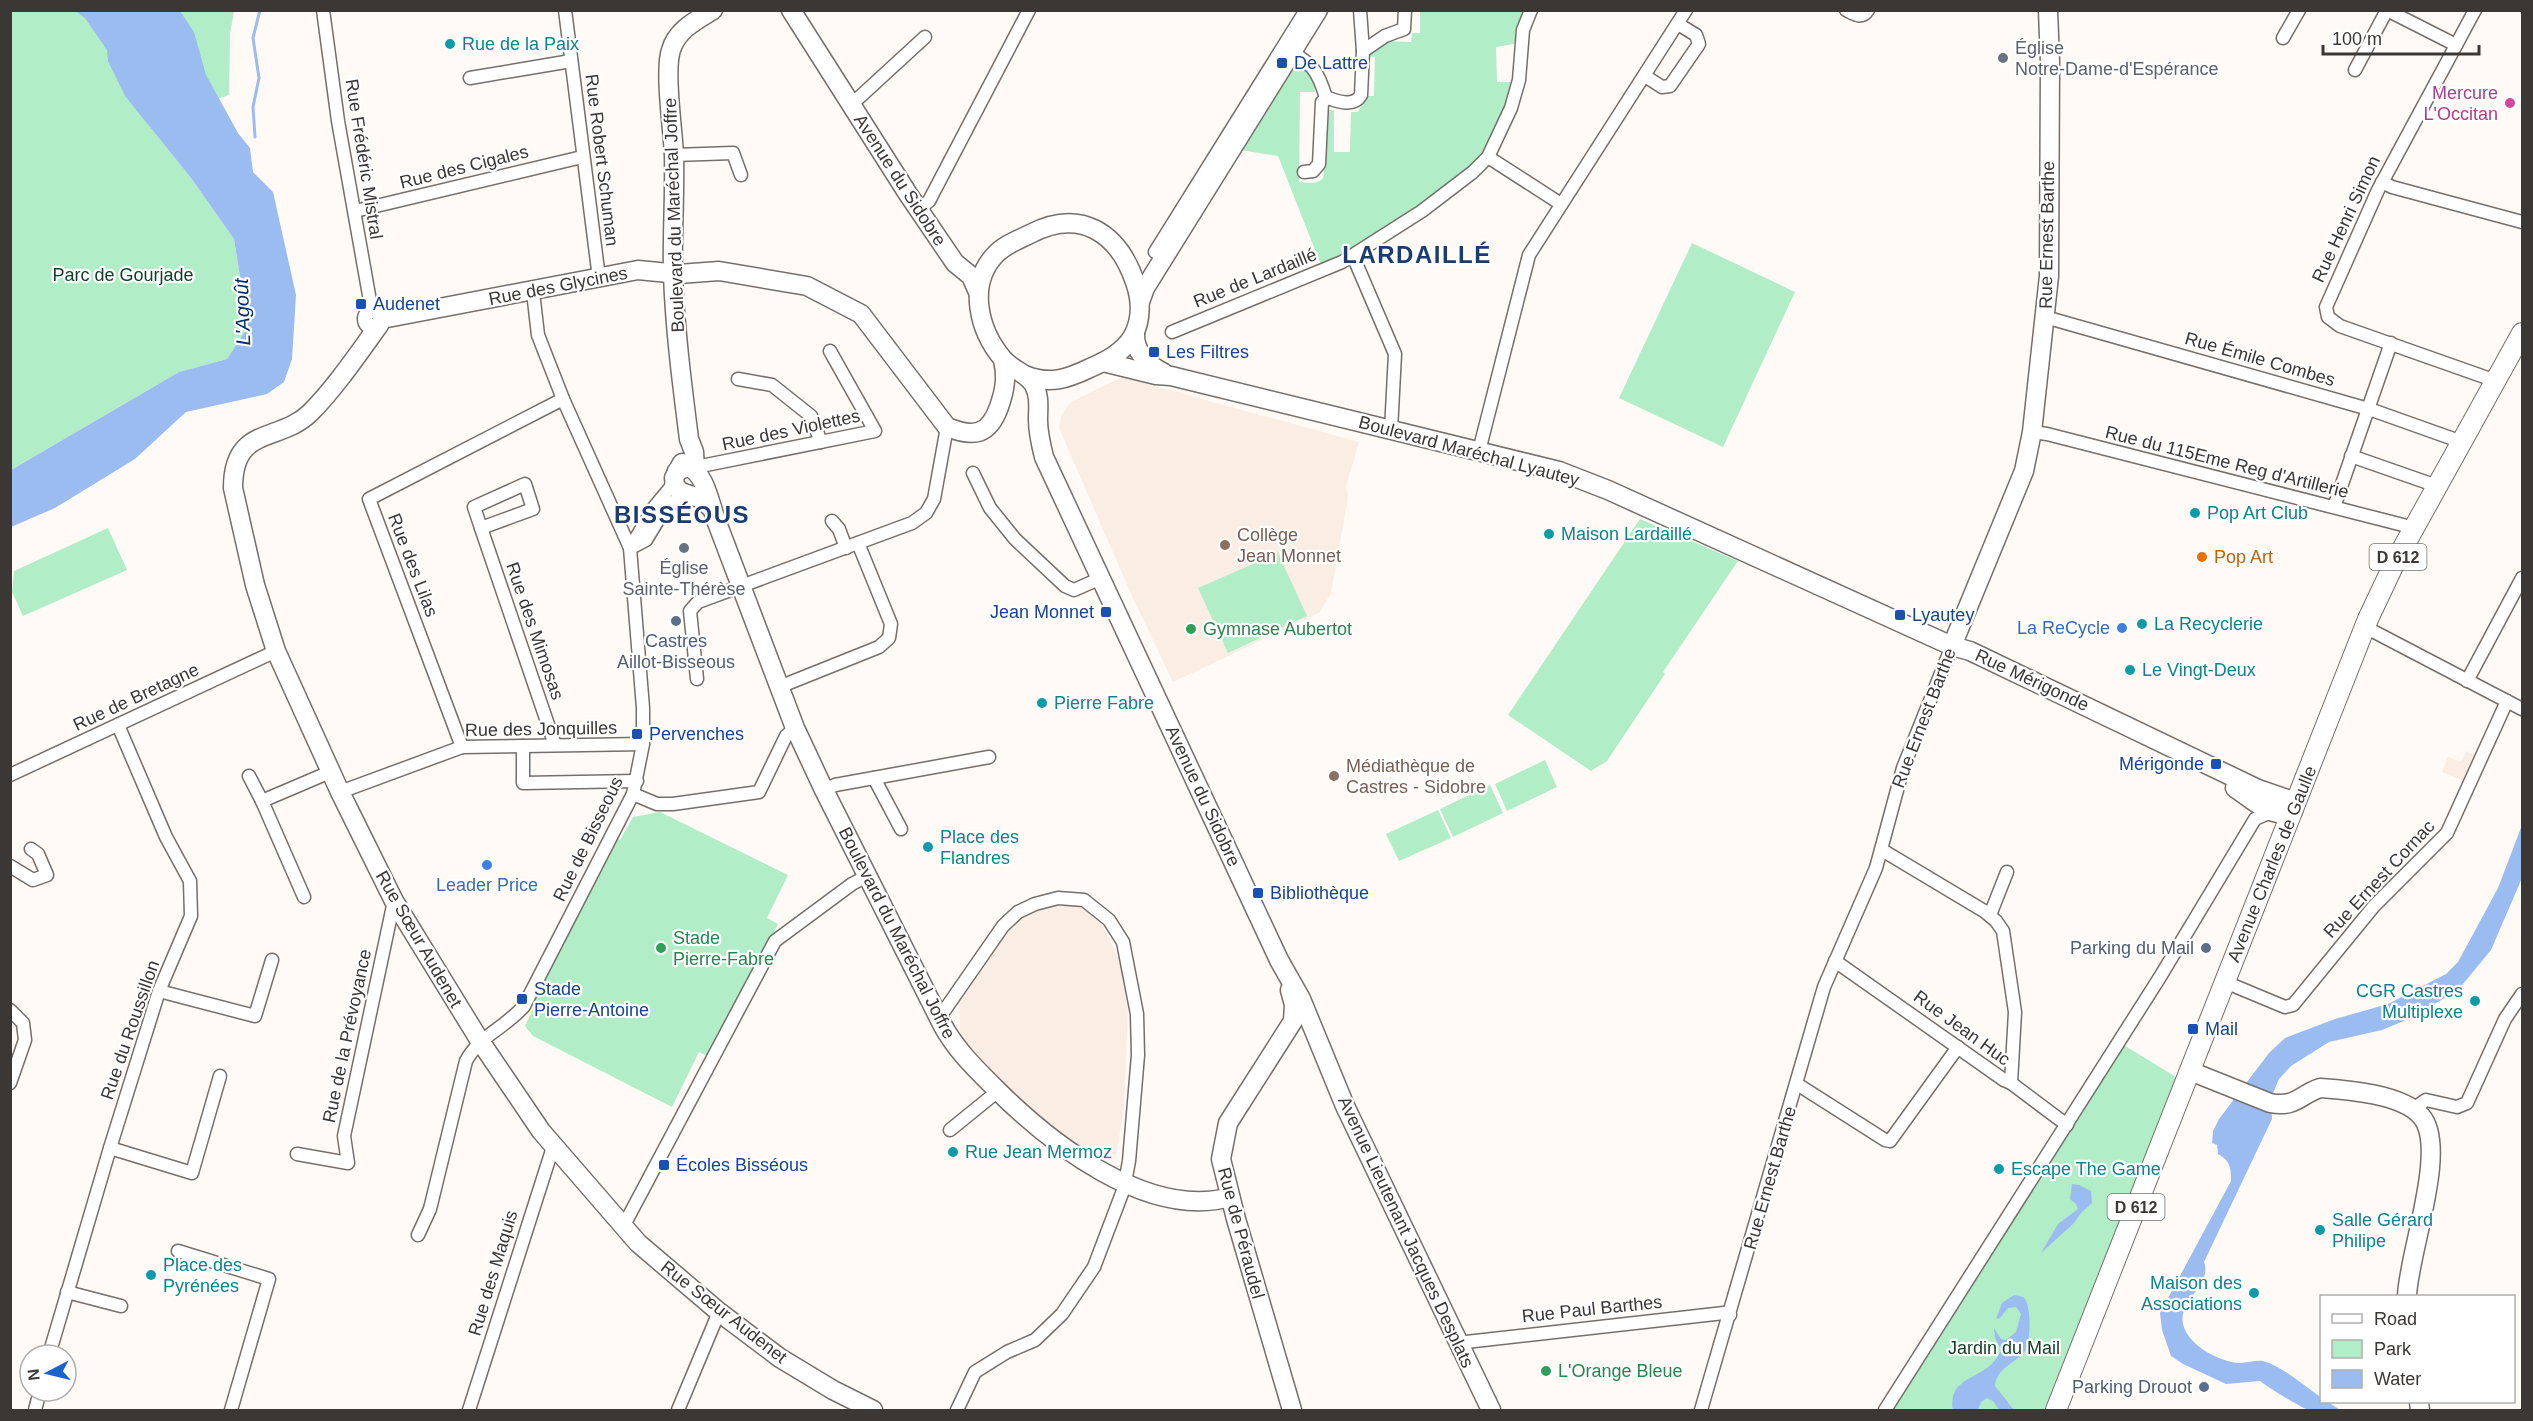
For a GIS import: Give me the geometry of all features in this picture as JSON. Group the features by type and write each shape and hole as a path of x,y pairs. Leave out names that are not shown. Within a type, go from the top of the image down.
{"main road":[{"name":"Avenue Charles de Gaulle","path":"2056,1410 2365,627 2386,580 2523,333"}],"street":[{"name":"Rue Frédéric Mistral","path":"323,10 338,121 375,319"},
{"name":"Rue Robert Schuman","path":"565,10 599,278"},
{"name":"Boulevard du Maréchal Joffre","path":"713,10 685,28 674,42 669,55 674,156 673,273 680,364 689,439 694,452 689,473 710,498 711,508 795,728 867,876 938,1015 960,1052 1034,1124 1090,1164 1124,1182 1171,1198 1205,1200 1230,1197"},
{"path":"919,209 929,201 1029,10"},
{"path":"1288,50 1306,10"},
{"path":"1005,390 1024,375 1050,381 1064,380 1103,362 1123,348 1134,333 1140,302 1164,248 1288,50 1318,10"},
{"path":"1326,98 1353,102 1361,95 1363,51 1360,10"},
{"path":"1363,51 1385,36 1404,29 1405,10"},
{"name":"Rue de Lardaillé","path":"1172,332 1323,271 1353,256 1442,197 1488,157 1516,95 1523,30 1531,10"},
{"path":"1479,451 1527,260 1686,10"},
{"path":"1846,10 1859,16 1864,15 1868,10"},
{"name":"Rue Ernest Barthe","path":"1701,1410 1821,998 1882,850 1903,768 2024,471 2032,432 2045,317 2049,256 2048,10"},
{"path":"2283,38 2299,10"},
{"path":"2355,70 2387,10 2456,45"},
{"name":"Rue Henri Simon","path":"2475,10 2382,182 2326,307 2328,317 2340,326 2496,381"},
{"name":"Avenue du Sidobre","path":"798,13 851,105 955,262 971,276 978,292"},
{"path":"1645,76 1662,87 1670,86 1699,44 1696,35 1678,24"},
{"name":"Avenue du Sidobre","path":"851,105 925,36"},
{"path":"1288,50 1304,58 1315,70 1326,98"},
{"path":"470,78 571,61"},
{"path":"1304,172 1314,171 1319,164 1320,108 1326,98"},
{"path":"674,156 734,153 741,175"},
{"name":"Rue des Cigales","path":"355,211 582,157"},
{"path":"1488,157 1561,204"},
{"path":"2382,182 2392,187 2523,222"},
{"path":"951,254 976,260 995,254 1046,227 1071,223 1084,225 1105,235 1126,260 1140,302"},
{"path":"1126,260 1141,265 1164,248"},
{"path":"697,679 690,611 698,602 912,523 926,513 934,499 947,427 963,434 976,433 986,429 994,421 1005,390 1003,360 981,317 978,292 984,272 995,254"},
{"path":"1353,256 1395,354 1391,430"},
{"name":"Rue des Glycines","path":"375,319 533,292 638,270 673,273 719,271 807,286 861,314 947,427"},
{"name":"Rue de Bisseous","path":"480,1041 512,1020 524,1006 635,788 643,744 643,708 630,548 563,399 538,335 533,292"},
{"name":"Rue Émile Combes","path":"2045,317 2367,409 2462,442"},
{"name":"Rue Sœur Audenet","path":"375,319 346,368 304,418 263,435 248,445 236,464 233,476 233,488 255,585 276,651 330,772 394,902 480,1041 553,1147 638,1243 719,1312 780,1358 833,1390 873,1410"},
{"path":"1134,333 1140,354 1157,369 1171,376"},
{"path":"2334,507 2391,344"},
{"name":"Rue des Violettes","path":"689,473 701,466 875,431 830,351"},
{"path":"1003,360 1034,385 1039,401 1041,440"},
{"path":"1103,362 1156,375 1171,376"},
{"path":"1041,440 1044,415 1050,402 1078,374"},
{"name":"Boulevard Maréchal Lyautey","path":"1171,376 1559,471 1952,646"},
{"path":"738,379 772,385 811,416 820,442"},
{"name":"Rue des Lilas","path":"462,747 369,499 563,399"},
{"name":"Rue du 115Eme Reg d'Artillerie","path":"2032,432 2334,507 2403,525 2413,531"},
{"name":"Avenue du Sidobre","path":"1041,440 1044,457 1279,960 1301,999 1322,1053"},
{"path":"2350,456 2437,486"},
{"path":"689,473 697,490 666,507 646,540 630,548 655,506 670,488 689,473"},
{"path":"974,473 990,508 1015,539 1065,586 1074,590 1101,578"},
{"name":"Rue des Mimosas","path":"482,528 533,509 525,484 474,507 555,745"},
{"path":"687,494 702,499 711,508"},
{"path":"832,521 839,529 846,548"},
{"path":"779,687 879,647 889,638 891,624 858,543"},
{"path":"2467,681 2523,578"},
{"path":"2365,627 2523,709"},
{"name":"Rue Mérigonde","path":"1952,646 1970,651 2006,667 2295,807"},
{"name":"Rue Mérigonde","path":"1952,646 1968,658 2218,779 2266,810"},
{"name":"Rue de Bretagne","path":"10,775 276,651"},
{"name":"Rue Ernest Cornac","path":"2225,982 2285,1007 2293,1005 2374,906 2447,833 2506,701"},
{"name":"Rue du Roussillon","path":"52,1343 159,991 191,916 190,881 166,837 118,725"},
{"path":"523,746 523,783 635,788 657,804 673,804 759,792 786,736 795,728"},
{"name":"Rue des Jonquilles","path":"340,792 462,747 643,744"},
{"path":"824,790 835,785 989,757"},
{"path":"262,801 330,772"},
{"path":"249,776 304,897"},
{"path":"874,778 901,829"},
{"path":"2266,810 2281,814 2295,807"},
{"path":"2266,810 2278,848"},
{"name":"Avenue Charles de Gaulle","path":"1885,1410 2067,1125 2255,819 2266,810"},
{"path":"10,866 33,880 47,875 38,854 31,849"},
{"path":"1882,850 1990,915 2003,931 2015,1012 2011,1083"},
{"path":"1990,915 2007,872"},
{"path":"623,1227 775,941 852,884 867,876"},
{"path":"938,1015 944,1011 1004,926 1018,912 1035,904 1058,898 1084,900 1109,920 1123,942 1137,1014 1138,1055 1134,1109 1129,1161 1124,1182 1094,1267 1062,1314 1035,1340 1006,1352 975,1372 957,1410"},
{"name":"Rue de la Prévoyance","path":"297,1154 348,1163 344,1136 394,902"},
{"path":"159,991 255,1016 272,960"},
{"name":"Rue de Péraudel","path":"1279,960 1294,1005 1293,1021 1228,1123 1221,1159 1292,1410"},
{"name":"Rue Jean Huc","path":"1835,960 2067,1125"},
{"path":"2413,1109 2426,1100 2454,1106 2467,1103 2505,1019 2523,993"},
{"path":"10,1011 23,1023 25,1040 10,1083"},
{"path":"1287,1033 1302,1030 1309,1033 1322,1053"},
{"path":"418,1235 430,1209 466,1061 480,1041"},
{"path":"1797,1084 1890,1141 1958,1047"},
{"name":"Avenue Lieutenant Jacques Desplats","path":"1322,1053 1457,1343 1491,1410"},
{"path":"2190,1071 2270,1103 2282,1105 2296,1102 2311,1091 2320,1088 2368,1094 2413,1109 2426,1123 2431,1143 2430,1172 2410,1267 2407,1295"},
{"path":"110,1148 192,1173 220,1076"},
{"path":"950,1130 998,1091"},
{"name":"Rue des Maquis","path":"469,1410 553,1147"},
{"path":"178,1251 269,1279 231,1410"},
{"path":"67,1292 121,1306"},
{"path":"678,1410 719,1312"},
{"name":"Rue Paul Barthes","path":"1457,1343 1713,1314 1730,1315"}],"shaded area":[{"name":"Collège Jean Monnet","path":"1122,377 1359,442 1346,486 1348,497 1331,593 1319,613 1173,682 1132,596 1059,428 1061,416 1071,402"},
{"path":"2466,751 2475,755 2464,781 2442,772 2448,757 2461,762"},
{"path":"1072,904 1090,911 1105,930 1120,963 1128,1011 1124,1109 1116,1156 1085,1151 1035,1116 960,1039 959,1004 1016,920 1050,905"}],"green space":[{"name":"Parc de Gourjade","path":"10,11 234,11 230,33 229,95 146,122 191,178 234,239 248,327 227,359 179,372 11,470"},
{"path":"1420,11 1525,11 1514,44 1496,47 1497,82 1513,82 1499,123 1488,146 1474,162 1435,196 1387,228 1321,265 1278,156 1240,150 1294,61 1309,73 1315,92 1300,92 1299,182 1320,181 1324,176 1325,110 1334,110 1334,152 1350,152 1351,112 1358,112 1366,96 1374,96 1375,57 1367,56 1387,41 1411,42 1412,33 1420,33"},
{"path":"1692,243 1795,292 1723,447 1619,398"},
{"path":"1640,519 1738,561 1663,672 1665,674 1607,761 1591,771 1508,715"},
{"path":"108,528 127,570 23,616 12,592 14,571"},
{"path":"1278,553 1307,616 1228,653 1198,588"},
{"path":"1545,760 1557,787 1507,811 1495,784"},
{"path":"1490,785 1503,813 1453,837 1440,809"},
{"path":"1438,810 1451,838 1399,861 1386,834"},
{"name":"Stade Pierre-Fabre","path":"660,812 788,875 767,918 778,924 709,1057 699,1052 672,1107 533,1036 525,1026 534,1007 531,999 614,837 620,840 633,817"},
{"name":"Jardin du Mail","path":"2122,1044 2176,1077 2046,1410 1889,1410 2031,1192"}],"water":[{"path":"75,11 180,11 194,32 206,75 238,133 250,148 253,172 273,192 296,295 292,359 284,382 267,394 186,412 135,459 55,508 11,527 11,470 179,372 227,359 248,327 234,239 191,178 125,96 108,61 107,50 85,18"},
{"path":"2522,825 2522,878 2491,950 2458,990 2411,1018 2382,1030 2329,1042 2291,1066 2279,1079 2271,1098 2272,1119 2204,1262 2204,1278 2185,1307 2183,1324 2186,1332 2198,1346 2223,1360 2240,1363 2263,1361 2270,1364 2320,1396 2320,1403 2330,1403 2340,1410 2306,1409 2260,1381 2226,1384 2171,1356 2162,1330 2160,1313 2231,1181 2229,1165 2218,1154 2217,1145 2212,1143 2213,1131 2219,1119 2269,1053 2285,1038 2335,1019 2388,1004 2446,974 2458,962 2498,888"},
{"path":"2072,1184 2091,1191 2092,1203 2041,1253 2058,1224 2078,1209 2070,1199"},
{"path":"2014,1295 2023,1297 2028,1307 2030,1323 2027,1347 1999,1374 1995,1386 2014,1410 1999,1410 1993,1401 1987,1398 1981,1402 1978,1410 1953,1410 1956,1389 1996,1360 2001,1349 1995,1338 1994,1328 2001,1339 2006,1340 2016,1332 2021,1314 2016,1307 2008,1308 2000,1318 1996,1319 2002,1303"}],"waterway":[{"path":"255,137 253,107 259,78 253,38 260,10"}],"place":[{"name":"Rue de la Paix","path":"450,44"},
{"name":"Église Notre-Dame-d'Espérance","path":"2003,58"},
{"name":"De Lattre","path":"1282,63"},
{"name":"Mercure L'Occitan","path":"2510,103"},
{"name":"Audenet","path":"361,304"},
{"name":"Les Filtres","path":"1154,352"},
{"name":"Pop Art Club","path":"2195,513"},
{"name":"Maison Lardaillé","path":"1549,534"},
{"name":"Collège Jean Monnet","path":"1225,545"},
{"name":"Église Sainte-Thérèse","path":"684,548"},
{"name":"Pop Art","path":"2202,557"},
{"name":"Jean Monnet","path":"1106,612"},
{"name":"Lyautey","path":"1900,615"},
{"name":"Castres Aillot-Bisseous","path":"676,621"},
{"name":"La Recyclerie","path":"2142,624"},
{"name":"La ReCycle","path":"2122,628"},
{"name":"Gymnase Aubertot","path":"1191,629"},
{"name":"Le Vingt-Deux","path":"2130,670"},
{"name":"Pierre Fabre","path":"1042,703"},
{"name":"Pervenches","path":"637,734"},
{"name":"Mérigonde","path":"2216,764"},
{"name":"Médiathèque de Castres - Sidobre","path":"1334,776"},
{"name":"Place des Flandres","path":"928,847"},
{"name":"Leader Price","path":"487,865"},
{"name":"Bibliothèque","path":"1258,893"},
{"name":"Stade Pierre-Fabre","path":"661,948"},
{"name":"Parking du Mail","path":"2206,948"},
{"name":"Stade Pierre-Antoine","path":"522,999"},
{"name":"CGR Castres Multiplexe","path":"2475,1001"},
{"name":"Mail","path":"2193,1029"},
{"name":"Rue Jean Mermoz","path":"953,1152"},
{"name":"Écoles Bisséous","path":"664,1165"},
{"name":"Escape The Game","path":"1999,1169"},
{"name":"Salle Gérard Philipe","path":"2320,1230"},
{"name":"Place des Pyrénées","path":"151,1275"},
{"name":"Maison des Associations","path":"2254,1293"},
{"name":"L'Orange Bleue","path":"1546,1371"},
{"name":"Parking Drouot","path":"2204,1387"}],"district":[{"name":"LARDAILLÉ","path":"1417,254"},
{"name":"BISSÉOUS","path":"682,514"}],"water label":[{"name":"L'Agoût","path":"242,312"}]}
